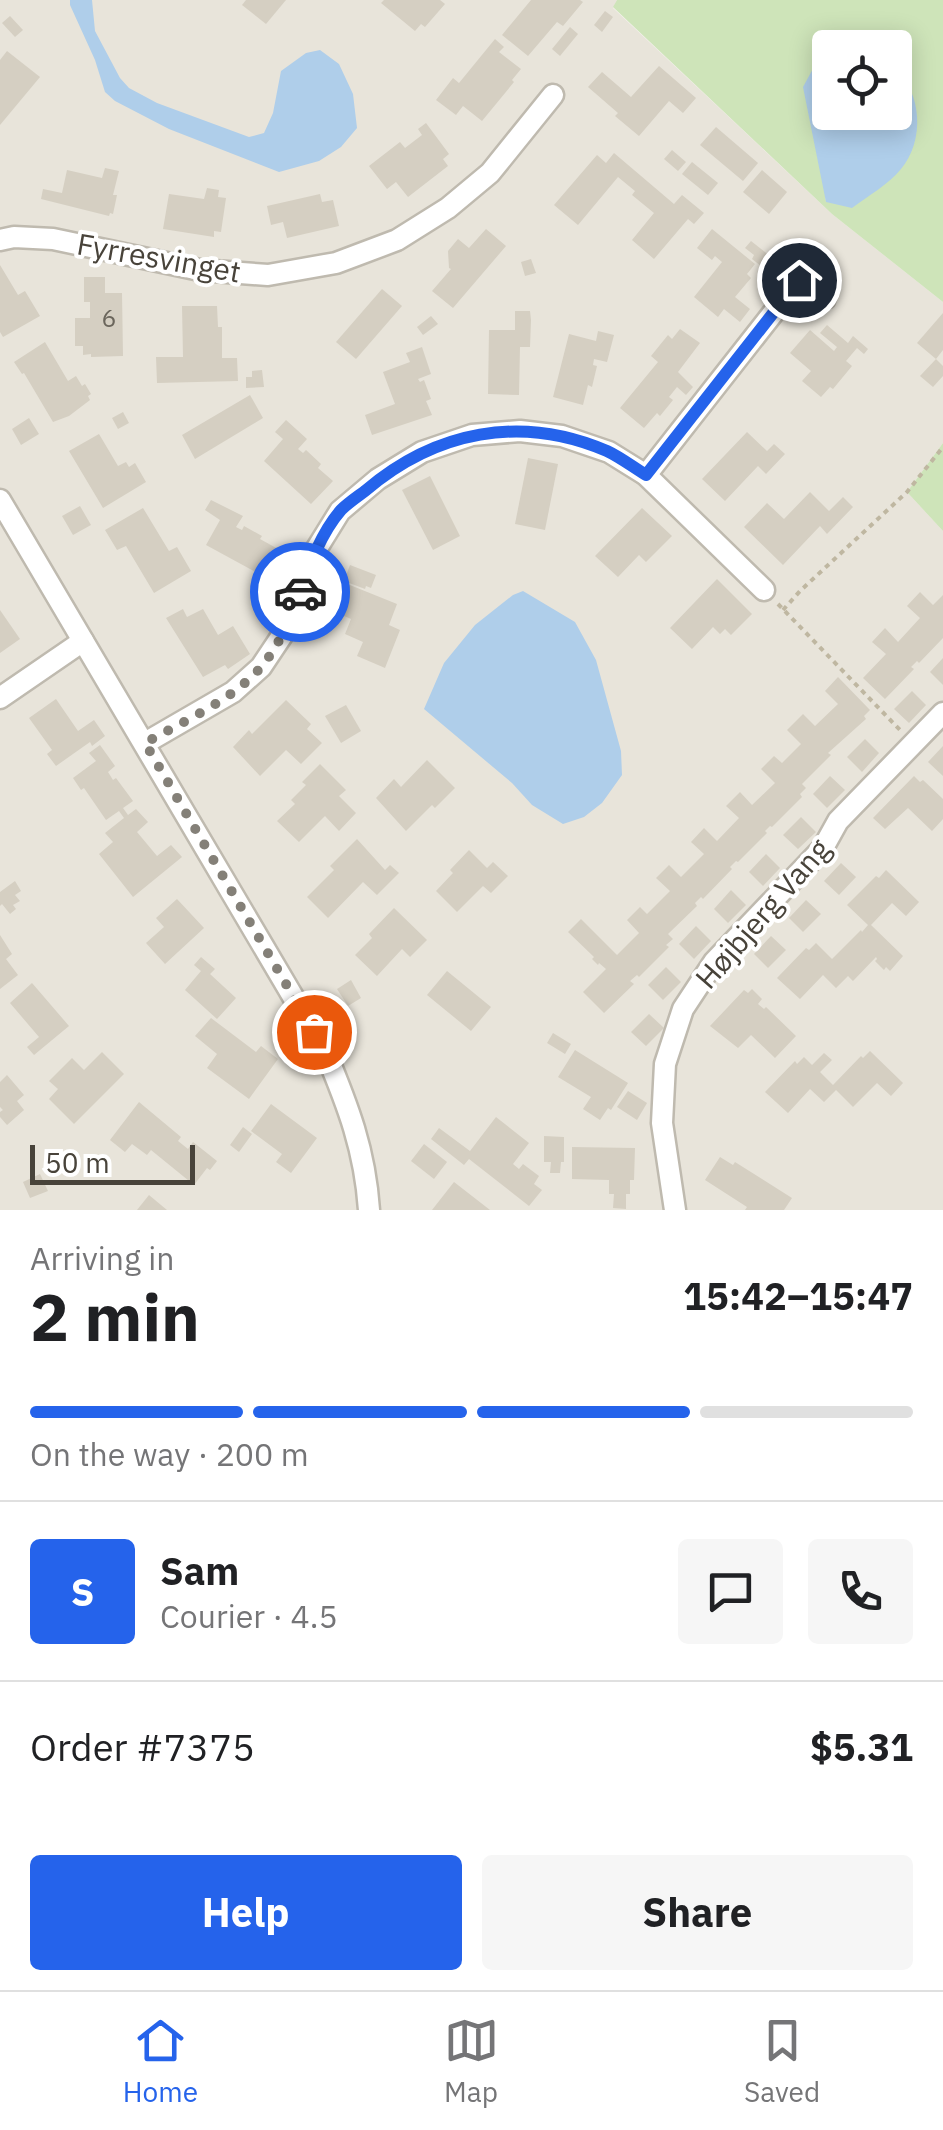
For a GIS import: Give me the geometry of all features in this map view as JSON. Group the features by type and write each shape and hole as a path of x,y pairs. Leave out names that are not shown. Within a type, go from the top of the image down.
{"street":[{"name":"Fyrresvinget","path":"0,240 54,239 200,270 268,275 336,263 397,240 448,208 490,173 553,95"},
{"path":"646,475 799,280"},
{"path":"145,743 233,692 261,667 285,631 314,553 340,511 378,479 422,452 472,434 520,431 562,436 609,452 646,475 764,590"},
{"path":"0,500 325,1052 352,1115 367,1174 369,1210"},
{"path":"0,698 83,640"},
{"name":"Højbjerg Vang","path":"675,1210 662,1123 665,1064 683,1010 714,962 824,848 838,821 943,713"}],"lane":[{"path":"780,264 829,302"}],"path":[{"path":"784,610 907,492 943,447"},
{"path":"764,590 912,743"}],"shaded area":[{"path":"0,0 617,0 613,8 832,214 943,302 943,443 907,492 943,531 943,1210 0,1210"}],"green space":[{"path":"617,0 943,0 943,302 832,214 613,7"},
{"path":"943,443 943,531 907,492"}],"water":[{"path":"70,0 92,0 95,31 120,78 129,88 157,103 249,137 264,133 273,113 281,71 306,53 320,50 339,64 353,94 357,128 341,147 319,161 279,172 169,129 105,92"},
{"path":"812,70 812,130 912,130 912,93 917,131 909,158 884,185 852,208 826,202 803,87"},
{"path":"523,591 575,622 596,660 621,751 622,775 602,803 584,817 563,824 532,805 512,783 424,709 444,663 475,625"}],"building":[{"path":"246,0 286,0 266,24 242,5"},
{"path":"440,0 445,4 425,27 421,24 415,31 381,3"},
{"path":"531,0 583,2 563,26 557,22 528,56 502,35"},
{"path":"605,11 613,17 602,32 594,25"},
{"path":"10,16 23,30 15,37 2,23"},
{"path":"570,27 578,34 560,56 552,49"},
{"path":"495,39 504,47 499,52 521,69 482,121 463,106 456,115 436,100 453,78 459,83"},
{"path":"7,51 40,77 0,125 0,60"},
{"path":"659,66 696,98 683,113 669,101 639,136 588,87 602,72 631,97"},
{"path":"426,123 449,154 443,159 448,166 408,197 396,182 387,189 369,166 400,142 405,148 422,135 418,129"},
{"path":"716,127 758,163 743,181 700,145"},
{"path":"672,150 686,162 678,171 664,159"},
{"path":"614,153 674,204 682,195 704,213 694,224 688,219 654,259 632,240 654,213 618,177 578,225 554,205 597,155 606,163"},
{"path":"692,162 718,183 708,195 682,174"},
{"path":"105,168 119,171 113,214 109,216 41,199 43,189 62,193 67,170 102,178"},
{"path":"762,170 787,192 769,214 743,192"},
{"path":"207,188 219,190 218,197 226,198 221,232 214,231 214,237 163,229 169,194 204,199"},
{"path":"320,194 322,202 333,200 339,226 287,238 283,222 271,225 267,206"},
{"path":"486,229 506,246 453,308 432,291 451,269 448,251 458,239 469,248"},
{"path":"712,229 755,264 747,274 751,278 735,297 750,309 740,322 724,309 718,317 694,297 722,262 715,256 712,260 697,248"},
{"path":"751,241 775,260 769,268 752,259 754,255 745,248"},
{"path":"531,259 536,273 525,276 521,262"},
{"path":"0,265 18,295 25,291 40,316 3,337 0,332"},
{"path":"84,277 105,277 105,293 122,293 123,356 91,357 83,355 83,346 75,346 75,318 90,318 90,302 84,302"},
{"path":"382,289 402,306 356,359 336,342"},
{"path":"182,306 217,306 222,358 237,358 238,381 157,383 156,357 183,357"},
{"path":"515,311 530,311 531,320 530,347 520,347 519,395 488,394 489,330 515,330"},
{"path":"943,313 943,350 936,359 917,343"},
{"path":"431,316 438,324 423,335 417,327"},
{"path":"827,325 848,343 853,336 868,349 864,354 857,348 846,361 852,366 821,397 802,381 811,371 790,353 810,330 834,351 837,347 820,333"},
{"path":"680,329 700,343 678,372 693,387 686,395 677,387 669,397 673,400 644,428 620,408 658,362 651,356 668,335 672,339"},
{"path":"598,331 614,335 607,362 594,359 593,365 597,366 592,387 588,385 583,405 553,397 569,334 596,341"},
{"path":"45,342 68,381 76,376 91,394 90,400 69,416 53,422 14,362"},
{"path":"422,347 431,374 418,379 424,380 432,415 372,435 365,415 395,404 383,372 410,362 406,353"},
{"path":"936,359 943,366 943,376 933,387 920,376"},
{"path":"262,370 264,387 246,388 246,377 252,377 252,371"},
{"path":"250,395 263,418 195,459 182,435"},
{"path":"123,412 129,423 118,429 112,418"},
{"path":"29,418 39,434 21,445 12,429"},
{"path":"286,420 307,439 298,449 303,453 306,450 333,481 311,504 264,461 283,439 275,432"},
{"path":"747,432 767,451 774,444 785,454 766,474 758,466 725,501 702,479"},
{"path":"99,434 118,466 135,463 146,482 103,508 69,451"},
{"path":"528,458 558,464 545,530 515,524"},
{"path":"430,476 460,536 433,550 402,490"},
{"path":"810,492 829,511 843,497 853,507 827,534 820,526 783,565 744,527 767,503 784,519"},
{"path":"211,500 243,516 236,527 242,530 244,526 278,549 263,576 206,545 220,520 205,510"},
{"path":"80,506 91,525 73,535 62,516"},
{"path":"143,508 169,551 177,547 191,571 154,593 126,546 117,550 105,530"},
{"path":"642,508 672,536 646,562 639,555 618,577 595,556"},
{"path":"350,565 376,575 371,588 344,581"},
{"path":"335,579 397,604 389,625 400,630 385,668 357,656 363,642 345,634 351,619 323,607"},
{"path":"717,579 752,614 731,635 725,629 720,634 713,627 692,649 670,628"},
{"path":"920,592 933,605 943,595 943,638 911,667 914,669 885,699 863,678 886,654 872,642 885,628 898,642 920,618 907,606"},
{"path":"183,609 187,617 203,609 218,635 233,626 250,654 228,669 225,665 203,677 166,618"},
{"path":"0,610 20,639 0,653"},
{"path":"943,658 943,685 930,672"},
{"path":"838,677 870,710 864,716 866,719 828,753 831,755 802,784 806,788 800,794 802,797 695,903 697,906 668,934 673,939 666,945 669,947 630,981 634,984 604,1013 583,992 606,969 568,932 581,919 617,955 639,933 627,920 640,907 647,914 670,891 656,878 669,865 681,877 704,854 691,842 704,828 717,841 739,818 726,806 740,792 752,805 775,783 761,769 774,756 782,763 801,744 787,730 803,714 815,726 838,704 825,691"},
{"path":"912,691 926,705 909,723 894,709"},
{"path":"56,699 78,731 94,720 105,736 56,766 47,754 52,750 29,718"},
{"path":"286,700 311,724 307,729 322,743 301,764 286,750 260,776 233,747"},
{"path":"346,705 361,731 341,743 325,716"},
{"path":"865,739 879,753 862,772 847,757"},
{"path":"100,745 115,766 108,772 133,801 123,808 128,815 136,809 148,822 137,832 157,856 171,845 182,857 133,897 99,854 113,842 105,833 124,818 119,811 106,820 73,778 96,761 89,753"},
{"path":"943,746 943,776 928,762"},
{"path":"427,760 455,788 406,831 376,798 394,779 401,787"},
{"path":"320,764 346,790 339,796 356,813 339,831 325,816 299,842 277,821 295,804 291,800 306,785 302,782"},
{"path":"830,776 845,790 827,808 813,794"},
{"path":"914,776 943,799 943,819 932,831 908,808 885,829 873,818"},
{"path":"801,817 816,832 798,849 783,835"},
{"path":"357,839 385,870 390,865 399,873 377,895 363,882 328,918 307,897"},
{"path":"469,850 487,868 493,862 508,876 491,893 483,886 457,912 436,891"},
{"path":"766,854 780,868 763,886 749,872"},
{"path":"841,863 856,877 839,895 824,881"},
{"path":"886,870 919,902 906,916 892,903 871,925 903,956 890,971 875,961 876,957 853,981 848,976 836,988 823,975 800,999 777,978 806,948 809,950 816,943 832,959 862,932 868,925 847,905"},
{"path":"15,881 21,891 15,895 20,901 13,905 16,909 10,914 0,906 0,892"},
{"path":"731,890 746,905 728,923 714,909"},
{"path":"177,899 204,928 165,964 146,943 164,927 156,918"},
{"path":"806,900 821,914 803,932 789,918"},
{"path":"394,908 427,940 410,957 402,949 377,976 355,955"},
{"path":"696,926 711,941 694,959 679,944"},
{"path":"0,935 12,954 6,959 18,975 0,989"},
{"path":"771,936 786,950 768,968 754,954"},
{"path":"201,957 215,969 210,974 236,998 217,1019 185,990 201,971 194,965"},
{"path":"666,967 681,982 663,1000 648,985"},
{"path":"447,971 491,1007 471,1031 427,995"},
{"path":"351,980 361,998 348,1006 337,989"},
{"path":"32,983 69,1026 34,1055 27,1047 39,1037 10,1003"},
{"path":"752,989 762,999 758,1004 796,1036 775,1058 751,1035 738,1048 710,1026 744,990 748,993"},
{"path":"649,1014 664,1028 646,1046 631,1032"},
{"path":"211,1018 256,1052 261,1046 278,1059 249,1099 207,1068 217,1054 195,1036"},
{"path":"553,1033 571,1044 565,1054 547,1043"},
{"path":"575,1050 628,1083 600,1120 583,1109 591,1097 558,1077"},
{"path":"870,1051 903,1083 891,1096 877,1083 853,1107 836,1090 824,1102 810,1089 788,1113 765,1092 795,1061 797,1064 804,1057 812,1065 824,1053 832,1060 820,1072 833,1085"},
{"path":"102,1052 124,1074 74,1124 49,1099 58,1089 49,1081 72,1058 84,1070"},
{"path":"7,1075 24,1095 17,1101 24,1110 7,1125 0,1117 0,1082"},
{"path":"628,1091 647,1103 637,1120 617,1107"},
{"path":"139,1102 181,1137 178,1141 188,1149 193,1142 217,1161 194,1185 151,1150 147,1155 132,1144 125,1152 110,1140"},
{"path":"271,1104 317,1138 291,1173 276,1162 282,1154 251,1131"},
{"path":"496,1117 529,1143 513,1164 519,1169 523,1164 539,1176 534,1184 542,1190 529,1206 469,1159 464,1165 431,1139 439,1128 470,1151"},
{"path":"243,1127 252,1134 239,1152 230,1145"},
{"path":"544,1136 564,1137 560,1173 550,1173 551,1162 544,1162"},
{"path":"424,1144 447,1162 434,1179 411,1161"},
{"path":"572,1147 635,1148 634,1180 630,1180 630,1194 626,1194 626,1209 613,1208 609,1180 572,1179"},
{"path":"720,1157 733,1165 735,1162 792,1198 784,1210 745,1210 747,1207 705,1180"},
{"path":"40,1174 48,1191 30,1198 23,1182"},
{"path":"454,1182 490,1210 432,1210"},
{"path":"149,1195 167,1210 137,1210"}],"way so far":[{"path":"300,592 285,631 261,667 233,692 145,743 314,1032"}],"route":[{"path":"300,592 314,553 340,511 378,479 422,452 472,434 520,431 562,436 609,452 646,475 799,280"}]}
